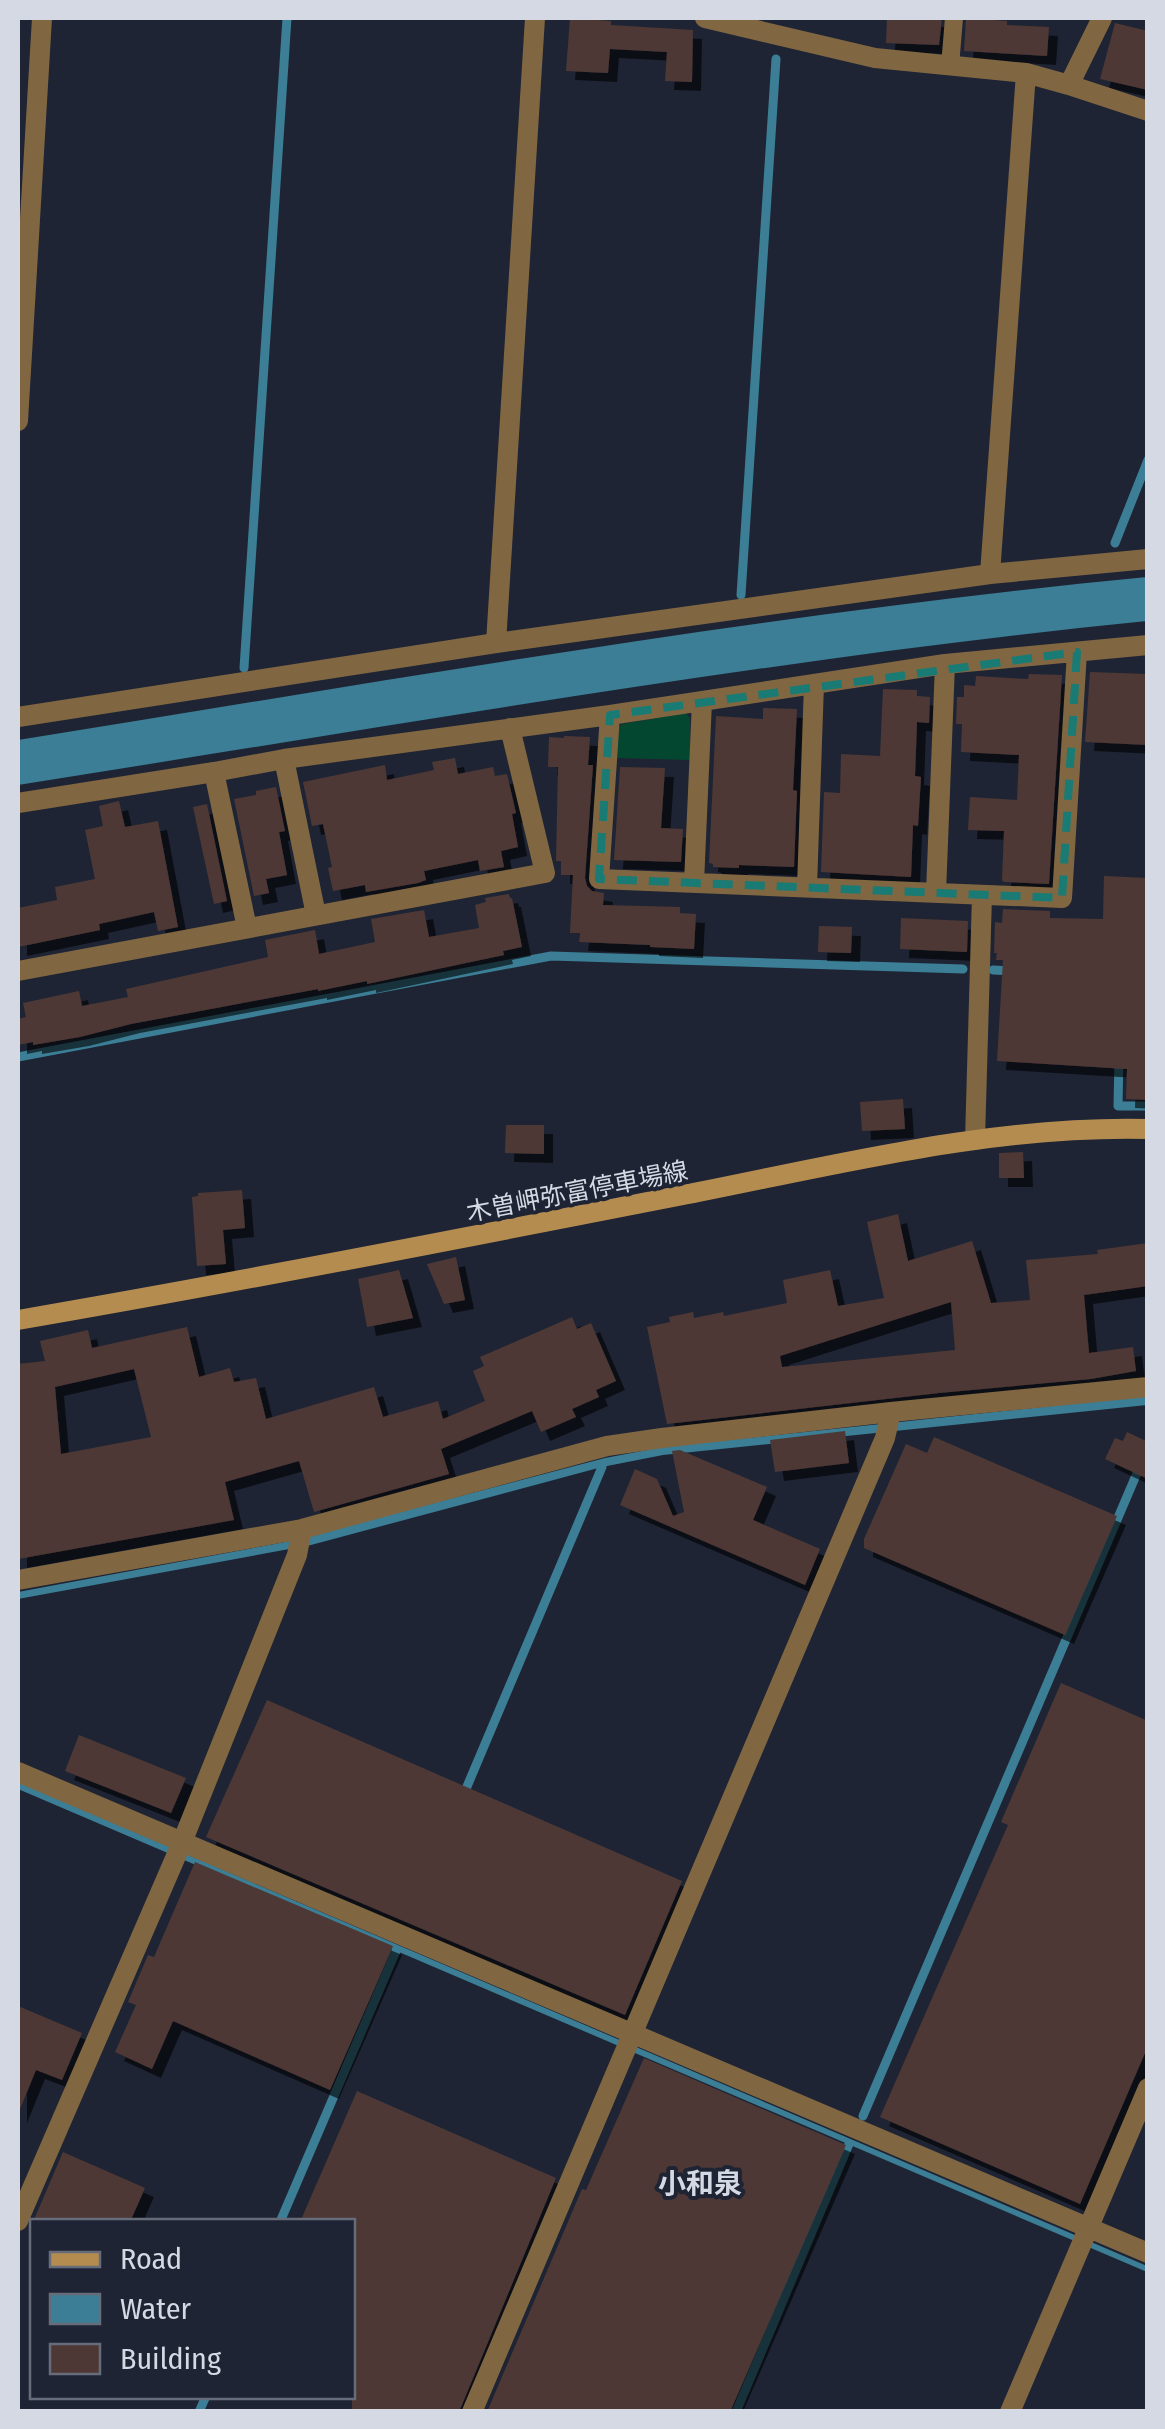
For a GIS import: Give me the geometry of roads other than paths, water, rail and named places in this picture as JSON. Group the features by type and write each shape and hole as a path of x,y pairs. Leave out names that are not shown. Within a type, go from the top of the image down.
{"main road":[{"name":"木曽岬弥富停車場線","path":"18,1320 414,1249 974,1140 1091,1128 1148,1129"}],"street":[{"path":"18,421 42,18"},
{"path":"496,643 535,18"},
{"path":"705,18 875,58 1026,74 1148,111"},
{"path":"1069,85 1102,18"},
{"path":"990,574 1026,74"},
{"path":"18,718 496,643 990,574 1148,559"},
{"path":"18,802 284,758 610,715 946,664 1148,645"},
{"path":"610,715 599,879 1062,898 1077,652"},
{"path":"936,893 946,664"},
{"path":"807,887 814,684"},
{"path":"694,883 702,701"},
{"path":"18,970 546,873 510,728"},
{"path":"284,758 316,915"},
{"path":"214,772 247,928"},
{"path":"974,1140 982,895"},
{"path":"18,1580 300,1539 607,1446 662,1438 889,1423 1148,1387"},
{"path":"472,2412 889,1423"},
{"path":"18,2221 179,1849 300,1539"},
{"path":"18,1772 179,1849 1085,2236 1148,2253"},
{"path":"1010,2412 1148,2088"}],"lane":[{"path":"950,66 954,18"}],"water":[{"path":"1147,577 1147,621 723,674 18,785 18,740 723,629"},
{"path":"1147,1396 1147,1405 663,1455 602,1467 311,1545 18,1599 18,1592 285,1542 605,1458 663,1447"},
{"path":"18,1782 1147,2266 1147,2272 18,1789"}],"waterway":[{"path":"244,668 287,18"},
{"path":"741,595 776,59"},
{"path":"1115,543 1148,460"},
{"path":"18,1057 551,956 963,969"},
{"path":"993,970 1013,971"},
{"path":"1119,1058 1118,1106 1148,1106"},
{"path":"863,2116 1140,1466"},
{"path":"463,1796 602,1467"},
{"path":"281,2219 396,1951"},
{"path":"736,2412 849,2144"},
{"path":"199,2412 205,2399"}],"district":[{"name":"小和泉","path":"700,2183"}]}
